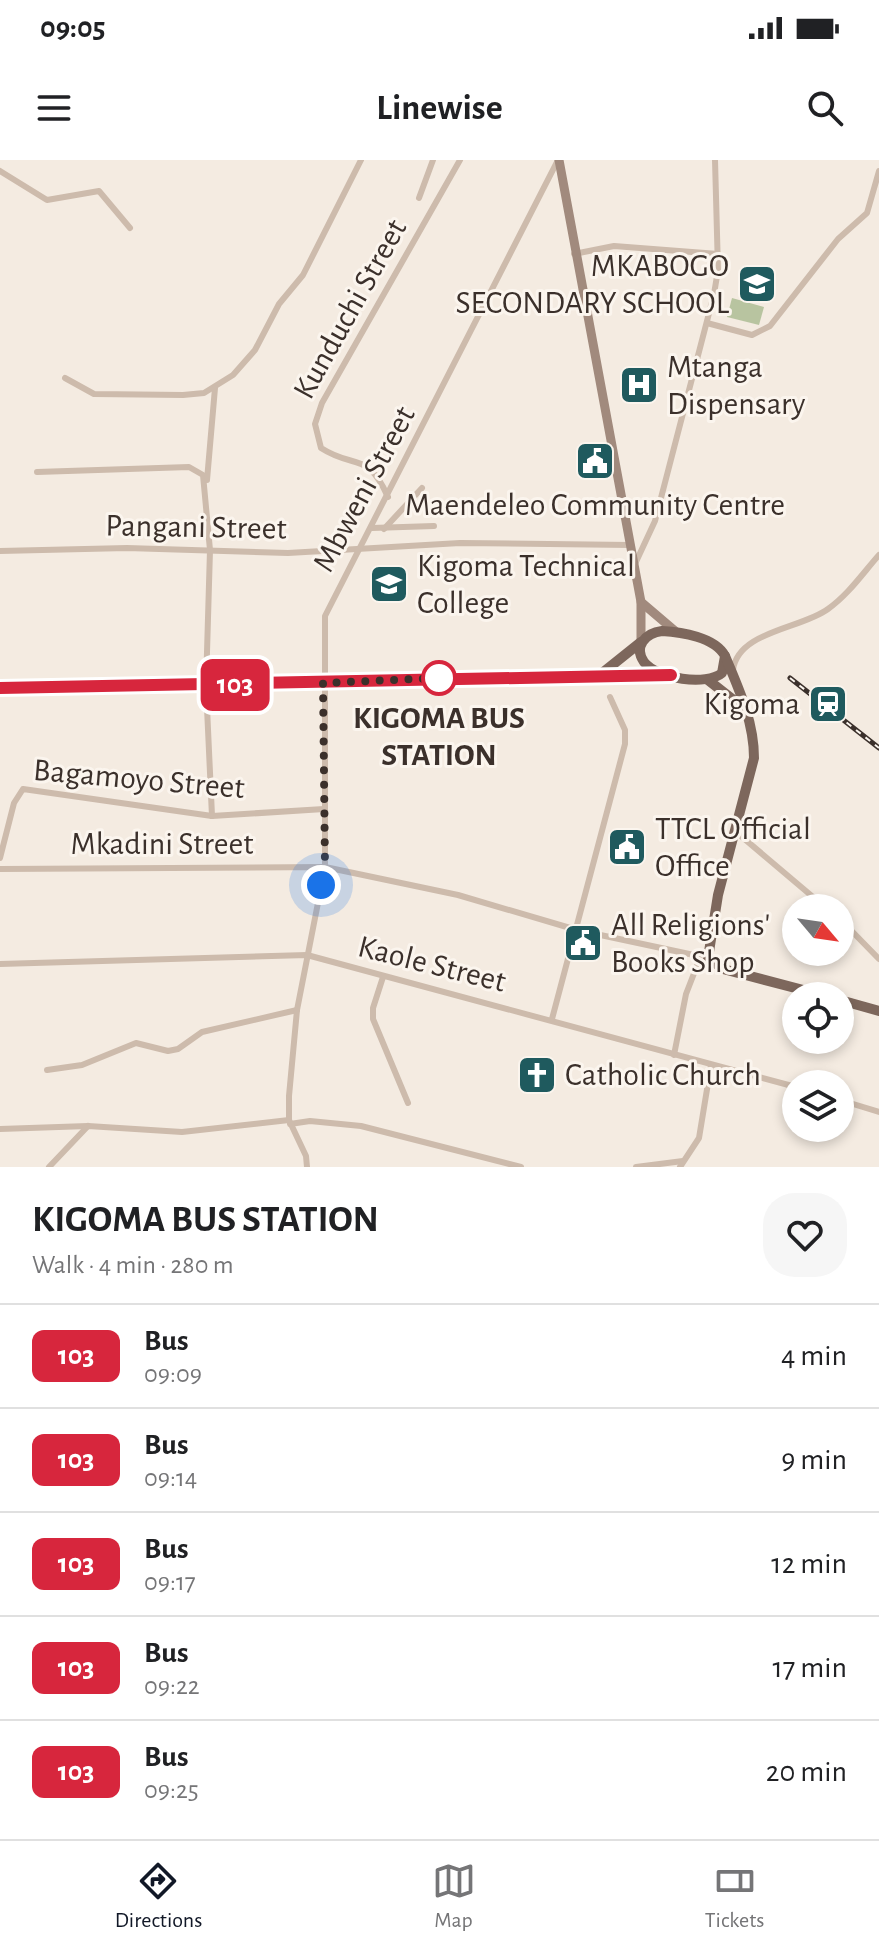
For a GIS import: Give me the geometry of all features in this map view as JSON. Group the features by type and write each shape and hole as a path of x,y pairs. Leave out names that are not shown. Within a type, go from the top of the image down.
{"main road":[{"path":"599,675 655,632 678,633 714,645 725,656 746,710 754,739 754,758 704,958 723,969 782,984"},
{"path":"641,642 643,661 671,675"},
{"path":"708,680 722,673 725,656"},
{"path":"0,688 671,675 708,680 746,710"},
{"path":"854,1004 879,1011"}],"street":[{"path":"65,378 94,394 183,395 215,388 233,375 255,350 279,304 303,275 361,160"},
{"path":"419,198 433,160"},
{"name":"Kunduchi Street","path":"388,497 379,475 366,464 332,455 321,448 315,424 333,379 460,160"},
{"path":"557,160 641,602 641,642"},
{"name":"Mbweni Street","path":"307,1167 306,1156 289,1122 297,1010 325,867 325,616 557,160"},
{"path":"634,566 655,521 718,270 715,160"},
{"path":"0,171 47,200 99,191 130,228"},
{"path":"707,323 752,335 770,326 838,239 867,213 879,171"},
{"path":"574,254 614,246 658,246 718,254"},
{"path":"206,494 215,388"},
{"path":"37,472 189,467 203,475 210,550 206,686 212,816"},
{"path":"384,529 422,488"},
{"path":"372,528 434,526"},
{"name":"Pangani Street","path":"0,551 210,550 288,553 460,543 630,545"},
{"path":"732,673 735,658 746,646 823,612 879,555"},
{"path":"641,602 657,619 678,633"},
{"path":"552,1019 625,744 625,730 610,697"},
{"name":"Bagamoyo Street","path":"0,858 14,803 23,789 212,816 324,809"},
{"path":"735,831 809,894"},
{"path":"325,867 458,895 577,930 704,958 686,994 674,1055"},
{"name":"Mkadini Street","path":"0,869 325,867"},
{"path":"854,933 879,959"},
{"name":"Kaole Street","path":"0,964 307,955 782,1083"},
{"path":"383,977 373,1008 373,1019 408,1103"},
{"path":"47,1070 82,1065 136,1043 168,1051 178,1049 202,1032 297,1010"},
{"path":"636,1167 682,1164 699,1138 711,1065"},
{"path":"854,1104 879,1112"},
{"path":"0,1129 88,1126 182,1132 310,1121 361,1126 521,1167"},
{"path":"49,1167 88,1126"}],"green space":[{"path":"732,298 764,307 759,325 727,317"}],"railway":[{"path":"790,678 879,748"}],"bus line":[{"name":"103","path":"0,688 671,675"}],"place":[{"name":"MKABOGO SECONDARY SCHOOL","path":"757,284"},
{"name":"Mtanga Dispensary","path":"639,385"},
{"name":"Maendeleo Community Centre","path":"595,461"},
{"name":"Kigoma Technical College","path":"389,584"},
{"name":"KIGOMA BUS STATION","path":"439,678"},
{"name":"Kigoma","path":"828,704"},
{"name":"TTCL Official Office","path":"627,847"},
{"name":"All Religions' Books Shop","path":"583,943"},
{"name":"Catholic Church","path":"537,1075"}],"route":[{"path":"321,885 325,867 323,683 439,678"}]}
